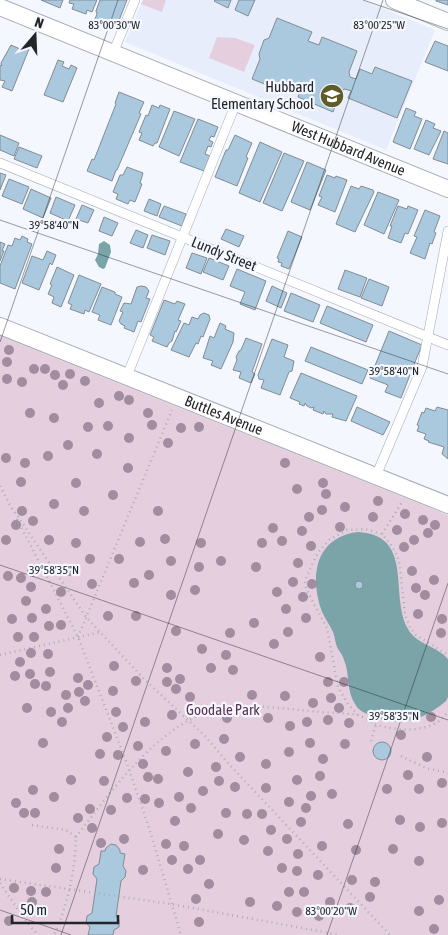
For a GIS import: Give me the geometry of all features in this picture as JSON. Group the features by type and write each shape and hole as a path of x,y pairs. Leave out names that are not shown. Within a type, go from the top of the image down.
{"street":[{"path":"0,6 2,0"},
{"path":"394,0 448,22"},
{"name":"West Hubbard Avenue","path":"0,6 448,189"},
{"name":"Buttles Avenue","path":"0,326 448,505"}],"lane":[{"path":"113,53 135,0"},
{"path":"127,376 236,103"},
{"name":"Lundy Street","path":"0,162 448,345"},
{"path":"376,476 422,367 448,231"}],"path":[{"path":"78,637 172,410"},
{"path":"0,486 78,637 129,769 150,831 180,935"},
{"path":"382,534 402,501"},
{"path":"12,508 86,617 144,679 205,736 227,762 390,935"},
{"path":"359,716 348,704 338,687 327,628 306,589 305,580 317,554 329,540 347,530 365,529 382,534 397,554 405,615 410,627 416,635 448,655"},
{"path":"0,654 101,632"},
{"path":"54,935 64,912 70,889 76,858 76,837 129,769 188,720 210,711 234,706 274,707 359,716 389,728 414,729 433,726 444,718 448,711"},
{"path":"371,741 376,724"},
{"path":"401,756 426,768 448,773"},
{"path":"32,824 66,830 76,837"},
{"path":"0,879 171,904 340,935"},
{"path":"0,883 25,920 38,935"}],"shaded area":[{"name":"Hubbard Elementary School","path":"143,0 362,0 435,30 386,150 125,42"}],"green space":[{"path":"143,0 166,0 162,12 141,4"},
{"path":"217,37 235,38 255,45 244,72 209,58"},
{"name":"Goodale Park","path":"0,336 448,515 448,935 0,935"}],"water":[{"path":"104,241 110,245 111,252 103,269 99,267 95,260 99,244"},
{"path":"358,532 376,536 387,544 394,555 400,600 408,629 421,642 448,659 448,697 446,701 429,713 410,720 390,721 359,710 350,693 343,658 318,599 316,573 324,550 332,542 344,535"}],"building":[{"path":"41,0 63,0 60,8"},
{"path":"70,0 97,0 92,12 87,10 86,14 72,9 74,4 69,3"},
{"path":"100,0 127,0 116,28 95,19"},
{"path":"215,0 231,0 228,8"},
{"path":"239,0 255,0 248,16 235,10"},
{"path":"436,0 448,0 448,5 436,1"},
{"path":"277,18 312,32 308,41 319,45 322,37 357,51 349,72 350,77 356,79 360,69 372,74 375,67 412,81 397,118 348,98 351,91 345,89 341,91 333,112 298,97 301,88 291,83 287,93 252,79 260,59 259,54 264,40 269,38"},
{"path":"435,41 448,46 448,71 425,62"},
{"path":"11,45 20,49 22,46 29,49 12,91 2,87 5,81 0,80 0,65 2,66 1,63"},
{"path":"58,60 64,62 62,66 69,69 71,65 77,68 63,102 44,95"},
{"path":"119,92 144,102 139,113 141,114 112,181 87,171 92,159 94,160"},
{"path":"152,105 159,108 160,105 170,109 157,143 153,146 139,140 142,133 139,132"},
{"path":"406,108 416,112 414,116 422,119 410,149 393,142"},
{"path":"174,111 195,119 179,156 159,147"},
{"path":"198,119 218,127 214,137 211,136 209,140 213,142 211,147 208,146 205,154 210,156 204,171 180,162"},
{"path":"426,120 435,124 433,128 441,131 429,155 414,149"},
{"path":"444,131 448,133 448,164 433,159"},
{"path":"0,135 19,143 14,156 0,150"},
{"path":"235,135 252,143 237,186 215,177 226,150 228,150"},
{"path":"260,142 282,152 260,202 239,193"},
{"path":"19,147 42,156 37,168 14,159"},
{"path":"284,153 304,161 282,211 263,203"},
{"path":"307,162 326,170 310,210 291,202"},
{"path":"127,167 143,173 140,183 142,184 135,202 130,200 128,204 116,199 118,194 113,192 120,175 123,175"},
{"path":"0,173 6,175 0,190"},
{"path":"327,175 347,180 335,212 318,205 322,197 319,196"},
{"path":"9,179 29,187 22,204 2,196"},
{"path":"351,186 359,189 361,186 374,192 355,232 336,224"},
{"path":"31,189 51,198 43,218 23,209"},
{"path":"378,192 399,200 384,234 364,225"},
{"path":"56,197 75,205 68,221 50,213"},
{"path":"149,199 161,204 157,216 144,211"},
{"path":"82,205 94,210 88,223 76,219"},
{"path":"164,206 186,214 182,226 159,217"},
{"path":"398,206 407,209 408,206 418,210 408,234 405,233 401,243 388,238 392,226 390,226"},
{"path":"425,210 440,216 434,232 436,233 432,244 430,243 425,259 410,253 417,237 414,236"},
{"path":"104,217 118,223 112,236 99,231"},
{"path":"226,229 244,236 239,247 221,239"},
{"path":"136,230 148,235 143,248 130,243"},
{"path":"288,231 302,237 289,269 281,266 282,263 278,262 279,259 277,258"},
{"path":"152,235 170,241 165,255 147,248"},
{"path":"22,236 28,239 27,242 32,244 15,289 0,283 0,266 8,245 12,246 15,238 20,240"},
{"path":"0,242 5,244 0,261"},
{"path":"47,251 56,255 52,265 50,263 39,290 22,283 32,256 43,260"},
{"path":"192,253 207,258 201,274 186,268"},
{"path":"209,258 229,266 223,280 203,272"},
{"path":"57,267 74,275 61,307 52,303 54,297 48,294"},
{"path":"237,269 266,281 255,310 240,304 245,292 230,286"},
{"path":"345,270 367,278 360,297 338,289"},
{"path":"79,275 101,284 89,312 85,310 84,314 70,309 72,305 68,303"},
{"path":"369,279 389,287 382,306 361,298"},
{"path":"272,286 287,293 281,308 266,301"},
{"path":"102,287 122,297 111,325 98,320 100,315 92,312"},
{"path":"137,287 146,287 149,291 146,298 150,299 141,322 138,321 134,332 124,328 125,326 119,321 123,312 120,311 124,303 131,304"},
{"path":"291,293 320,305 313,322 284,311"},
{"path":"164,300 175,304 177,301 185,304 178,320 181,321 172,341 167,347 152,341 154,337 150,335"},
{"path":"327,306 373,325 366,342 320,323"},
{"path":"204,313 209,315 210,319 203,337 201,336 198,344 196,343 189,357 171,350 184,323 189,325 192,317 198,319"},
{"path":"220,323 226,326 225,329 234,333 233,342 221,369 211,365 213,361 203,358 210,336 214,338"},
{"path":"389,331 422,345 413,367 407,365 404,373 410,375 401,398 385,392 388,385 370,378"},
{"path":"246,338 262,344 252,372 255,374 251,383 239,378 241,372 233,370 237,360 236,357"},
{"path":"272,339 288,345 284,357 294,361 292,371 289,372 280,395 261,388 264,380 259,379 258,375"},
{"path":"311,347 368,370 362,384 305,361"},
{"path":"301,373 357,396 346,421 332,417 333,414 326,414 324,411 323,414 313,410 314,407 311,408 305,403 304,406 290,398"},
{"path":"357,407 390,422 383,435 351,421"},
{"path":"437,407 448,410 448,459 442,454 444,447 428,442 424,439 426,434 417,431 419,426 417,425 422,412 424,413 426,408 435,411"},
{"path":"359,581 363,585 359,589 355,585"},
{"path":"378,742 386,742 391,747 389,758 378,760 373,755 373,747"},
{"path":"111,844 116,845 120,853 125,854 123,866 126,871 125,877 121,881 116,916 119,920 119,927 114,930 113,935 88,935 90,927 86,923 87,916 92,913 97,879 93,874 94,867 99,864 101,851 105,851"}],"place":[{"name":"Hubbard Elementary School","path":"332,96"}]}
